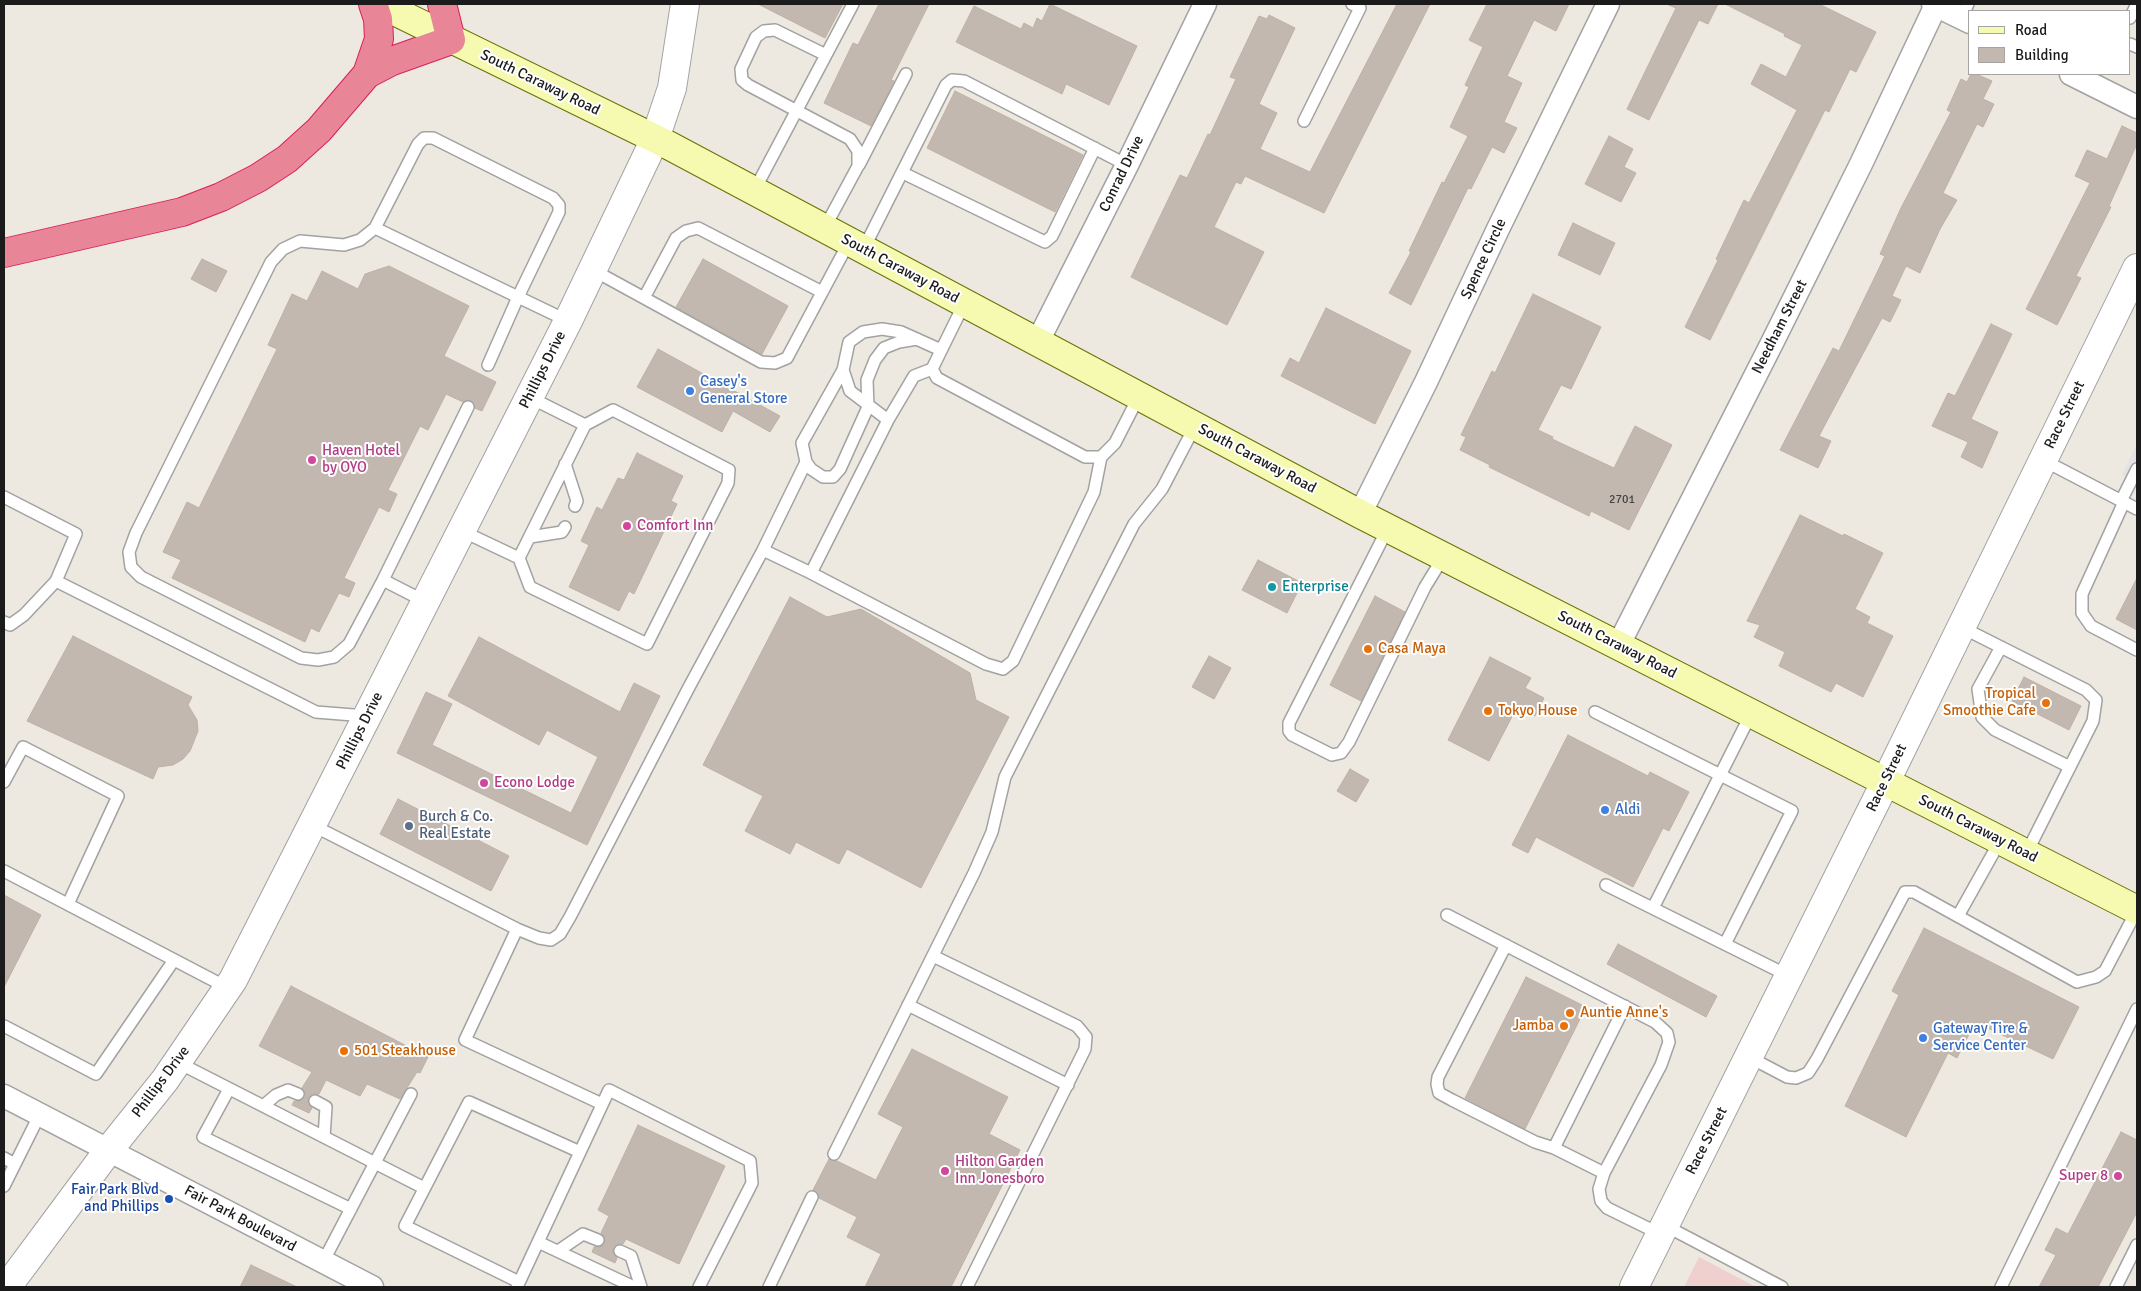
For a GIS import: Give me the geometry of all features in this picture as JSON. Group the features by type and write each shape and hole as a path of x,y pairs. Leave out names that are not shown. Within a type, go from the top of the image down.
{"highway":[{"path":"4,253 182,212 236,189 287,160 319,130 367,74 379,39 378,19 373,4"},
{"path":"367,74 392,61 452,40 442,4"}],"main road":[{"name":"South Caraway Road","path":"380,4 655,139 1360,514 2137,910"}],"street":[{"name":"Phillips Drive","path":"7,1287 177,1062 228,988 568,321 655,139 672,88 685,4"},
{"name":"Conrad Drive","path":"1037,343 1127,165 1205,4"},
{"name":"Spence Circle","path":"1360,514 1426,382 1498,229 1608,4"},
{"path":"1934,5 1966,15"},
{"name":"Needham Street","path":"1618,646 1861,164 1934,5"},
{"path":"2076,75 2098,80 2137,107"},
{"name":"Race Street","path":"1634,1287 1885,783 2137,268"},
{"name":"Fair Park Boulevard","path":"4,1096 372,1287"}],"lane":[{"path":"754,191 853,4"},
{"path":"2131,16 2137,4"},
{"path":"1304,121 1358,5"},
{"path":"826,55 774,30 764,31 756,37 741,69 742,80 748,85 850,139 858,151 858,166"},
{"path":"824,229 906,74"},
{"path":"593,270 762,362 775,363 787,358 822,292 856,246 902,173 946,85 952,80 957,79 1127,165"},
{"path":"468,407 350,644 334,657 318,660 301,658 141,577 132,566 129,552 136,533 271,262 283,249 300,241 344,245 360,240 375,228 418,144 424,138 434,138 553,198 559,205 558,212 488,365"},
{"path":"902,173 1045,242 1056,229 1095,148"},
{"path":"375,228 568,321"},
{"path":"644,298 676,238 686,231 698,228 822,292"},
{"path":"811,573 888,420 914,376 932,369 964,304"},
{"path":"917,339 899,342 884,348 875,360 867,380 868,407 840,469 833,477 824,477 811,469 806,462 802,443 842,370 850,342 863,332 882,329 901,332 917,339 941,350"},
{"path":"932,369 937,378 1085,458 1101,457"},
{"path":"842,370 850,391 868,407 888,420"},
{"path":"530,396 585,425"},
{"path":"763,550 986,664 1003,669 1013,661 1094,492 1101,457 1115,443 1139,396"},
{"path":"614,410 729,470 728,483 647,644 530,587 520,558 565,464 585,425 614,410"},
{"path":"834,1154 974,873 992,832 1005,777 1134,524 1162,488 1195,426"},
{"path":"2043,460 2137,509"},
{"path":"312,825 517,929 539,938 550,940 560,934 763,550 806,462"},
{"path":"565,464 577,501 575,506"},
{"path":"2137,469 2082,594 2082,613 2091,626 2137,650"},
{"path":"4,497 76,534 56,581 24,614 10,625 4,622"},
{"path":"530,537 562,532 565,527"},
{"path":"1388,528 1289,723 1289,731 1292,734 1332,755 1341,753 1349,742 1425,587 1444,556"},
{"path":"462,530 520,558"},
{"path":"383,580 426,602"},
{"path":"56,581 316,712 368,716"},
{"path":"1962,627 2086,690 2096,700 2093,721 2026,854"},
{"path":"2001,647 1978,689 1982,717 1994,730 2070,767"},
{"path":"1595,712 1792,811 1725,944"},
{"path":"1653,908 1751,714"},
{"path":"4,782 23,747 118,796 68,904"},
{"path":"1958,916 2000,841"},
{"path":"4,871 228,988"},
{"path":"1606,885 1789,976"},
{"path":"1749,1057 1787,1077 1796,1078 1808,1073 1905,892 1914,892 2077,982 2096,977 2105,971 2137,910"},
{"path":"1447,915 1625,1006 1655,1022 1667,1032 1670,1042 1661,1065 1604,1173 1599,1189 1601,1201 1607,1208 1662,1229 1782,1287"},
{"path":"517,929 465,1040 602,1104"},
{"path":"1506,945 1438,1077 1439,1093 1535,1142 1554,1148 1604,1173"},
{"path":"933,956 1076,1026 1086,1037 1085,1050 967,1287"},
{"path":"4,1026 96,1074 174,960"},
{"path":"908,1005 1068,1085"},
{"path":"1554,1148 1625,1006"},
{"path":"2001,1287 2137,1009"},
{"path":"177,1062 424,1188"},
{"path":"229,1089 203,1137 351,1209"},
{"path":"264,1106 276,1095 288,1090 298,1094"},
{"path":"580,1152 469,1102 405,1226 518,1284 538,1242 580,1152 602,1104 609,1090 750,1161 752,1183 699,1287"},
{"path":"323,1262 411,1094"},
{"path":"315,1101 326,1107 324,1137"},
{"path":"4,1186 40,1114"},
{"path":"4,1158 15,1164"},
{"path":"769,1287 812,1197"},
{"path":"558,1251 583,1234 598,1240"},
{"path":"538,1242 634,1287"},
{"path":"2116,1287 2137,1245"},
{"path":"620,1251 631,1256 641,1287"}],"shaded area":[{"path":"2137,444 2137,483 2122,475"},
{"path":"1699,1257 1756,1287 1684,1287"}],"building":[{"path":"758,4 843,4 825,38"},
{"path":"879,4 929,4 891,80 894,81 871,126 824,103 853,43 858,45"},
{"path":"1050,4 1137,46 1109,105 1066,84 1062,94 956,42 974,6 1021,29 1024,23 1033,28 1037,18 1042,21"},
{"path":"1397,4 1430,4 1324,213 1245,176 1241,184 1236,182 1214,227 1264,252 1227,325 1131,277 1180,175 1187,178 1208,134 1210,135 1236,79 1230,77 1259,16 1267,19 1269,15 1295,28 1259,104 1277,113 1260,149 1310,172"},
{"path":"1487,4 1569,4 1556,31 1534,20 1507,76 1522,83 1504,122 1517,128 1504,153 1492,147 1471,189 1468,188 1411,305 1389,293 1411,252 1409,251 1442,182 1444,183 1468,136 1450,127 1469,87 1465,85 1483,47 1469,40"},
{"path":"1666,4 1718,4 1708,24 1699,20 1649,120 1627,109 1676,8"},
{"path":"1725,4 1819,4 1876,32 1856,72 1850,69 1829,112 1825,110 1710,340 1685,327 1718,260 1716,259 1744,200 1749,203 1797,110 1751,84 1761,64 1786,77 1802,45 1784,36 1785,34"},
{"path":"1970,75 1978,75 1992,81 1983,99 1994,104 1983,127 1977,124 1943,193 1957,200 1940,229 1920,273 1906,266 1892,296 1901,300 1890,322 1882,318 1819,436 1831,441 1818,468 1780,450 1833,348 1839,351 1885,256 1880,254 1901,208 1951,112 1947,110 1961,79 1967,82"},
{"path":"955,91 1083,155 1055,212 927,148"},
{"path":"2122,126 2137,133 2137,144 2109,206 2111,207 2076,276 2081,278 2057,325 2026,309 2090,183 2075,176 2087,150 2107,159"},
{"path":"1609,136 1633,149 1624,167 1636,173 1621,202 1585,184"},
{"path":"1573,223 1615,243 1600,275 1558,255"},
{"path":"202,259 227,271 216,292 191,279"},
{"name":"Casey's General Store","path":"703,259 788,306 762,354 676,307"},
{"name":"Haven Hotel by OYO","path":"389,266 469,306 444,356 496,382 482,411 475,408 472,401 467,400 463,402 446,394 428,430 420,426 388,490 397,494 389,512 379,507 344,578 355,583 349,597 339,593 319,632 311,628 305,642 172,578 181,560 163,552 187,502 199,508 277,349 268,345 292,294 307,301 322,271 358,289 365,274"},
{"path":"1533,294 1601,327 1571,389 1561,385 1538,430 1553,437 1552,439 1614,468 1635,426 1672,445 1629,530 1591,511 1589,516 1489,467 1490,465 1460,450 1466,437 1461,435 1492,371 1495,373"},
{"path":"1326,308 1411,351 1375,424 1281,376 1290,358 1299,363"},
{"path":"1991,324 2012,334 1971,419 1998,432 1982,468 1961,457 1968,442 1932,426 1948,393 1955,396"},
{"name":"Casey's General Store","path":"658,349 780,416 770,432 733,411 722,432 637,387"},
{"name":"Comfort Inn","path":"637,453 683,476 671,501 677,504 634,594 629,591 619,611 569,587 589,545 581,541 597,507 602,510 618,478 624,480"},
{"path":"1800,515 1883,553 1855,609 1870,617 1867,623 1893,636 1863,697 1836,683 1831,692 1779,666 1785,652 1754,637 1760,625 1747,621"},
{"name":"Enterprise","path":"1258,560 1302,583 1287,613 1242,590"},
{"path":"2137,578 2137,630 2116,619"},
{"name":"Casa Maya","path":"1375,596 1405,612 1361,701 1330,685"},
{"path":"790,597 827,617 861,609 970,673 976,700 1009,717 921,888 847,849 839,864 796,842 790,854 745,831 763,796 703,765"},
{"path":"73,636 192,697 188,705 197,720 198,731 190,751 183,759 173,765 158,767 153,779 27,721"},
{"path":"479,637 620,712 634,683 660,696 587,845 397,753 426,692 452,704 432,745 571,813 598,757 547,730 539,745 448,696"},
{"path":"1209,656 1231,668 1214,699 1192,687"},
{"name":"Tokyo House","path":"1490,657 1531,678 1525,688 1544,698 1535,716 1517,707 1489,761 1448,740"},
{"name":"Tropical Smoothie Cafe","path":"2024,677 2081,706 2069,730 2012,701"},
{"name":"Aldi","path":"1568,735 1648,776 1650,772 1689,792 1669,831 1663,828 1633,887 1536,837 1528,853 1512,845"},
{"path":"1350,769 1369,780 1356,802 1337,791"},
{"path":"398,799 509,856 491,891 380,834"},
{"path":"4,895 41,915 4,987"},
{"name":"Gateway Tire & Service Center","path":"1924,928 2079,1007 2053,1059 1975,1022 1957,1058 1948,1053 1906,1137 1845,1106 1899,995 1892,991"},
{"path":"1618,944 1717,996 1706,1017 1607,964"},
{"path":"1526,977 1586,1007 1525,1129 1465,1098"},
{"name":"501 Steakhouse","path":"291,986 428,1057 420,1073 417,1072 400,1099 367,1084 360,1096 326,1080 319,1094 312,1094 308,1098 308,1104 312,1108 309,1113 292,1105 294,1101 300,1101 305,1097 305,1092 302,1088 312,1072 259,1046"},
{"name":"Hilton Garden Inn Jonesboro","path":"912,1049 1008,1097 989,1134 1020,1150 951,1287 865,1287 881,1254 847,1237 857,1217 819,1198 818,1192 813,1190 829,1159 876,1180 903,1127 878,1114"},
{"path":"638,1125 725,1166 679,1264 626,1239 623,1244 613,1247 613,1252 617,1258 615,1263 592,1252 594,1247 600,1247 605,1242 604,1236 601,1233 609,1216 598,1210"},
{"name":"Super 8","path":"2121,1132 2137,1140 2137,1212 2098,1287 2039,1287 2056,1255 2045,1250 2056,1228 2068,1234"},
{"path":"251,1265 297,1287 240,1287"}],"place":[{"name":"Casey's General Store","path":"690,391"},
{"name":"Haven Hotel by OYO","path":"312,460"},
{"name":"Comfort Inn","path":"627,526"},
{"name":"Enterprise","path":"1272,587"},
{"name":"Casa Maya","path":"1368,649"},
{"name":"Tropical Smoothie Cafe","path":"2046,703"},
{"name":"Tokyo House","path":"1488,711"},
{"name":"Econo Lodge","path":"484,783"},
{"name":"Aldi","path":"1605,810"},
{"name":"Burch & Co. Real Estate","path":"409,826"},
{"name":"Auntie Anne's","path":"1570,1013"},
{"name":"Jamba","path":"1564,1026"},
{"name":"Gateway Tire & Service Center","path":"1923,1038"},
{"name":"501 Steakhouse","path":"344,1051"},
{"name":"Hilton Garden Inn Jonesboro","path":"945,1171"},
{"name":"Super 8","path":"2118,1176"},
{"name":"Fair Park Blvd and Phillips","path":"169,1199"}]}
